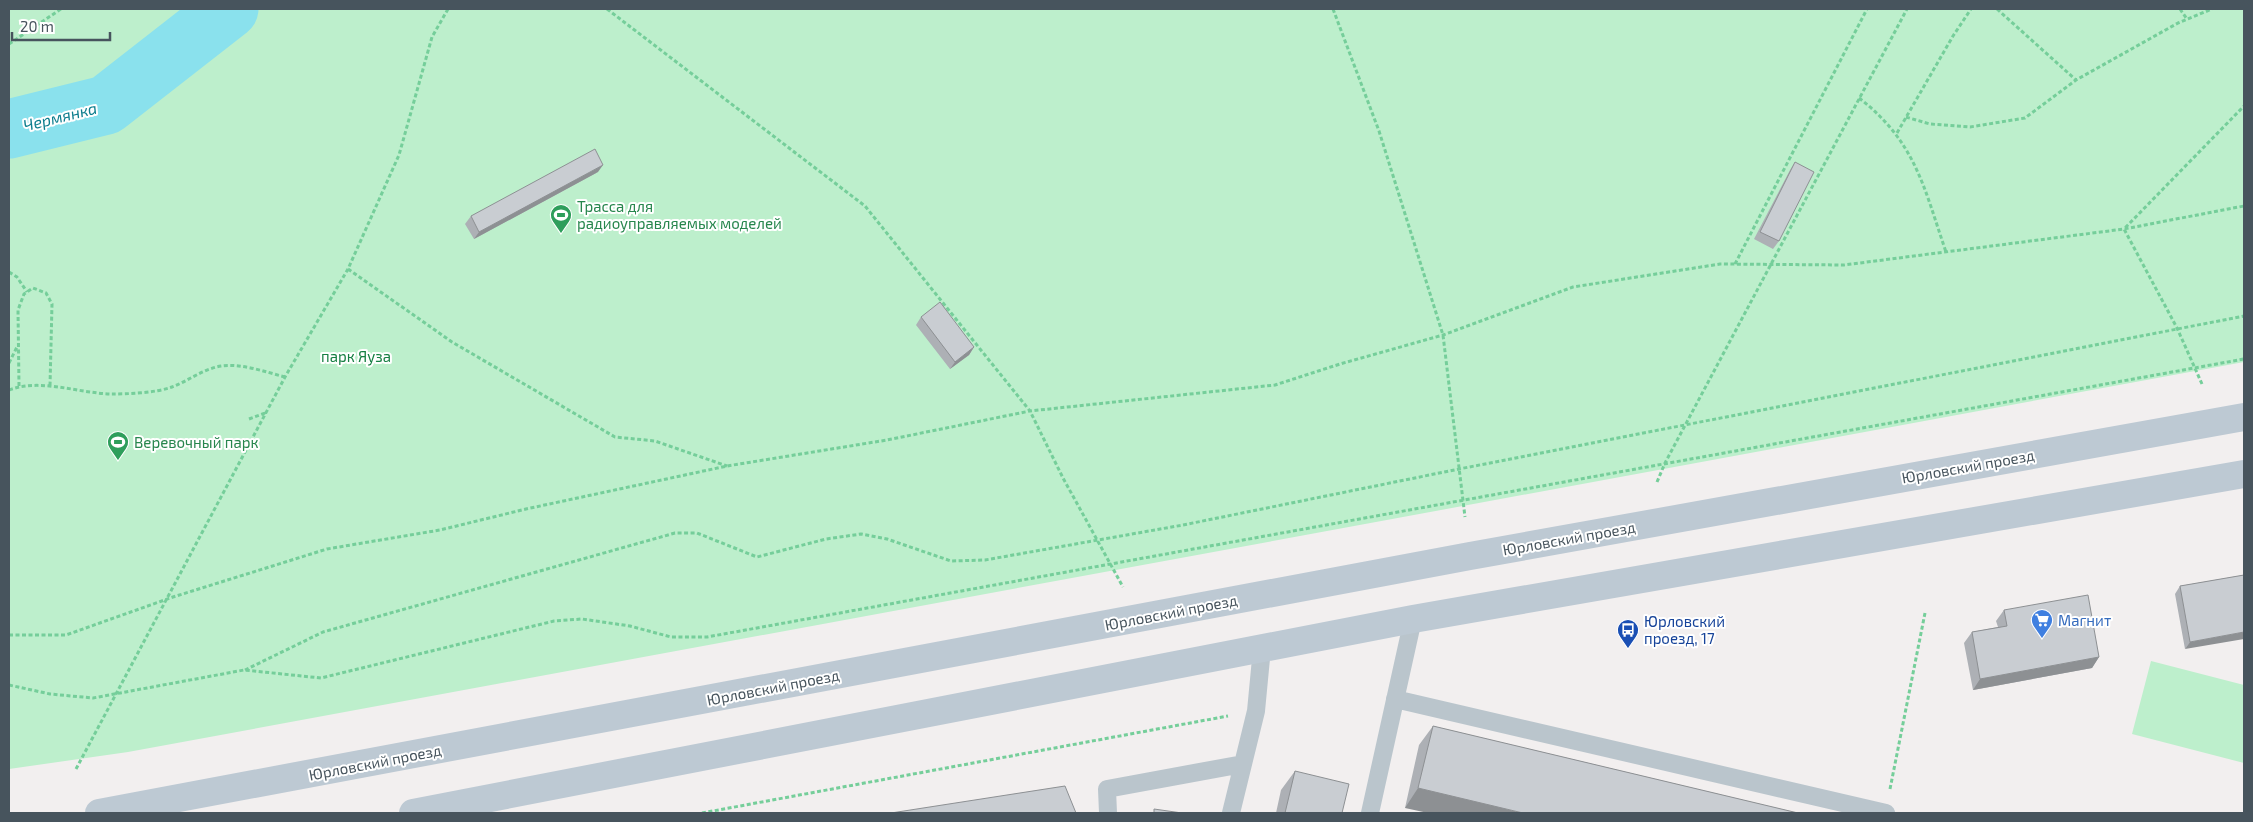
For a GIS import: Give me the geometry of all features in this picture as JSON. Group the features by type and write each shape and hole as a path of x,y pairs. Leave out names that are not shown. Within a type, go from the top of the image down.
{"main road":[{"name":"Юрловский проезд","path":"99,813 168,807 1470,556 2244,416"},
{"path":"413,813 487,806 1413,619 2244,474"}],"lane":[{"path":"1370,813 1413,619"},
{"path":"1231,813 1256,711 1262,648"},
{"path":"1394,699 1886,813"},
{"path":"1108,813 1107,789 1243,764"}],"path":[{"path":"9,44 62,9"},
{"path":"76,769 285,377 348,269 399,155 432,37 448,9"},
{"path":"607,9 866,206 1030,411 1123,587"},
{"path":"1333,9 1379,131 1443,336 1465,518"},
{"path":"1736,264 1867,9"},
{"path":"1657,482 1665,462 1687,425 1906,9"},
{"path":"1897,133 1953,36 1971,9"},
{"path":"1997,9 2076,80"},
{"path":"2180,9 2187,19"},
{"path":"1906,117 1930,124 1970,127 2025,118 2076,80 2187,19 2212,9"},
{"path":"1859,98 1880,115 1897,133 1917,167 1946,252"},
{"path":"2124,230 2244,106"},
{"path":"9,635 66,635 166,600 327,549 440,530 526,508 727,466 887,440 1030,411 1275,385 1340,364 1443,336 1573,287 1720,264 1770,266 1844,265 2124,230 2244,206"},
{"path":"2124,230 2177,328 2202,384"},
{"path":"348,269 452,342 615,437 655,441 727,466"},
{"path":"9,272 17,277 27,292"},
{"path":"19,386 18,310 24,294 33,288 46,293 52,304 50,386"},
{"path":"9,685 50,694 93,698 244,670 323,632 675,533 697,533 757,557 826,539 861,534 887,539 951,561 985,560 1183,525 1459,469 2244,316"},
{"path":"9,363 18,344"},
{"path":"244,670 321,678 554,621 582,619 630,626 671,636 707,637 1111,565 1665,462 2244,359"},
{"path":"9,390 19,386 50,386 111,394 139,392 170,388 222,366 257,370 285,377"},
{"path":"249,419 266,413"},
{"path":"1886,813 1925,613"},
{"path":"702,813 1256,711"}],"green space":[{"name":"парк Яуза","path":"9,9 2244,9 2244,362 128,752 9,769"},
{"path":"2151,661 2244,685 2244,763 2132,734"}],"building":[{"path":"595,149 603,165 479,232 471,216"},
{"path":"1795,162 1814,172 1779,241 1760,232"},
{"path":"940,302 974,347 955,362 921,317"},
{"path":"2244,575 2244,632 2190,642 2180,586"},
{"path":"2088,595 2099,657 1980,679 1972,632 2007,626 2004,610"},
{"path":"1433,726 1798,813 1523,813 1418,788"},
{"path":"1295,771 1349,784 1342,813 1285,813"},
{"path":"1065,786 1076,813 891,813"},
{"path":"1154,809 1182,813 1154,813"}],"waterway":[{"name":"Чермянка","path":"9,129 106,105 229,9"}],"place":[{"name":"Трасса для радиоуправляемых моделей","path":"561,234"},
{"name":"Веревочный парк","path":"118,461"},
{"name":"Магнит","path":"2042,639"},
{"name":"Юрловский проезд, 17","path":"1628,649"}]}
